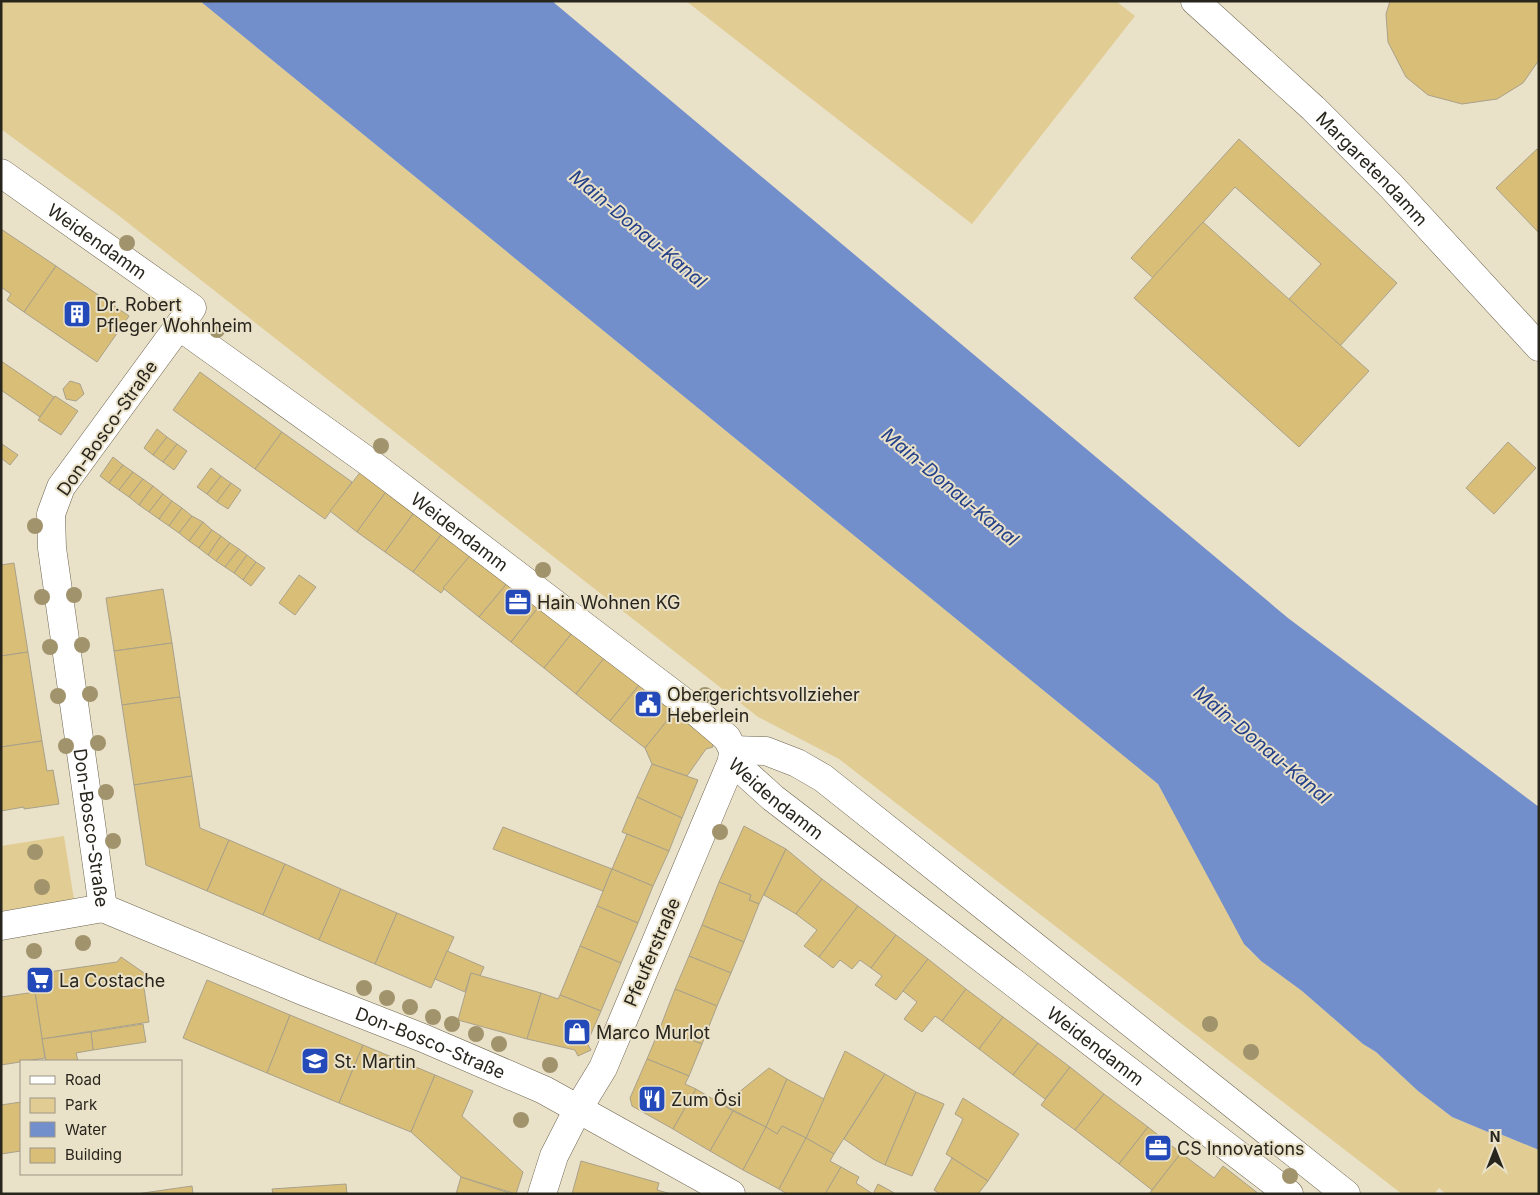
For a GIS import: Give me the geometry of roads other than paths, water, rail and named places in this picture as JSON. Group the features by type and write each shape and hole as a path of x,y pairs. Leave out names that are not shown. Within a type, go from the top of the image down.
{"street":[{"name":"Margaretendamm","path":"1194,1 1313,108 1392,186 1539,347"},
{"name":"Weidendamm","path":"1,173 370,463 693,709 727,738 733,756 773,798 1289,1194"},
{"name":"Don-Bosco-Straße","path":"186,317 61,487 51,514 52,548 103,908 544,1090 731,1194"},
{"path":"733,756 766,751 797,763 823,778 1346,1194"},
{"name":"Pfeuferstraße","path":"542,1194 554,1156 578,1109 603,1068 733,756"},
{"path":"1,926 103,908"}],"water":[{"name":"Main-Donau-Kanal","path":"200,1 552,1 1288,618 1539,807 1539,1150 1452,1117 1418,1091 1376,1052 1363,1044 1302,991 1261,961 1244,944 1158,784"}],"place":[{"name":"Dr. Robert Pfleger Wohnheim","path":"77,314"},
{"name":"Hain Wohnen KG","path":"518,602"},
{"name":"Obergerichtsvollzieher Heberlein","path":"648,704"},
{"name":"La Costache","path":"40,980"},
{"name":"Marco Murlot","path":"577,1032"},
{"name":"St. Martin","path":"315,1061"},
{"name":"Zum Ösi","path":"652,1099"},
{"name":"CS Innovations","path":"1158,1148"}]}
